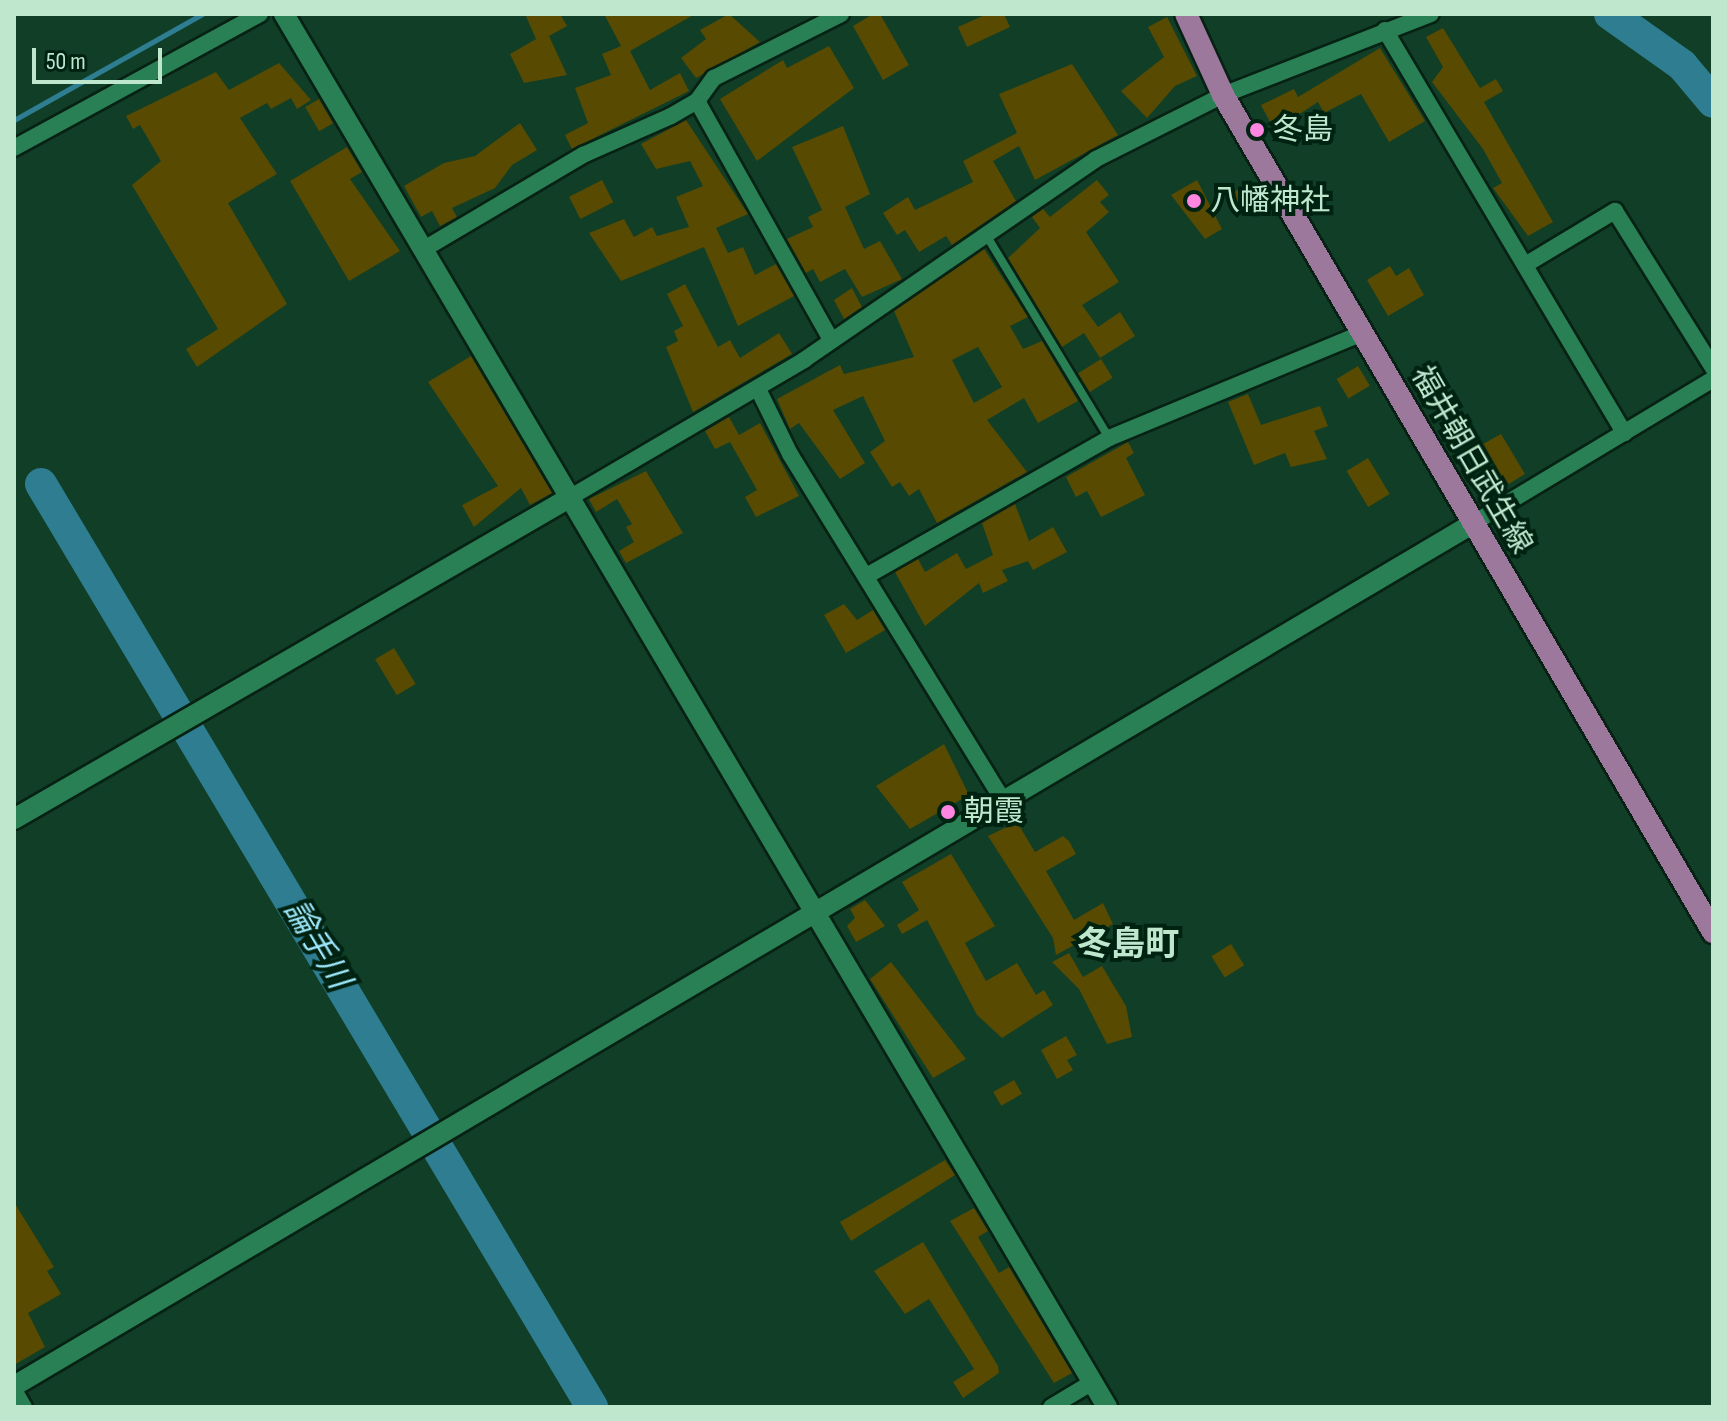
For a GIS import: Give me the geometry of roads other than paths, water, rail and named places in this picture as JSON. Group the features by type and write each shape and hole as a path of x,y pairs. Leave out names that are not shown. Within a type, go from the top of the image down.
{"main road":[{"name":"福井朝日武生線","path":"1186,14 1223,95 1713,932"}],"street":[{"path":"14,148 260,14"},
{"path":"284,14 1107,1407"},
{"path":"14,819 758,389 830,338 988,238 1096,159 1223,95 1431,14"},
{"path":"424,249 583,155 697,101 714,78 831,16"},
{"path":"1385,30 1624,433"},
{"path":"697,101 830,338"},
{"path":"1525,265 1615,211 1713,368"},
{"path":"870,574 1109,438 1362,333"},
{"path":"24,1407 14,1388 1713,379"},
{"path":"758,389 790,454 870,574 1002,799"},
{"path":"1051,1407 1093,1382"}],"lane":[{"path":"988,238 1109,438"}],"waterway":[{"path":"14,120 202,14"},
{"path":"1610,14 1682,65 1713,102"},
{"name":"論手川","path":"41,484 592,1407"}],"place":[{"name":"冬島","path":"1257,130"},
{"name":"八幡神社","path":"1194,201"},
{"name":"朝霞","path":"948,812"}],"district":[{"name":"冬島町","path":"1128,945"}]}
